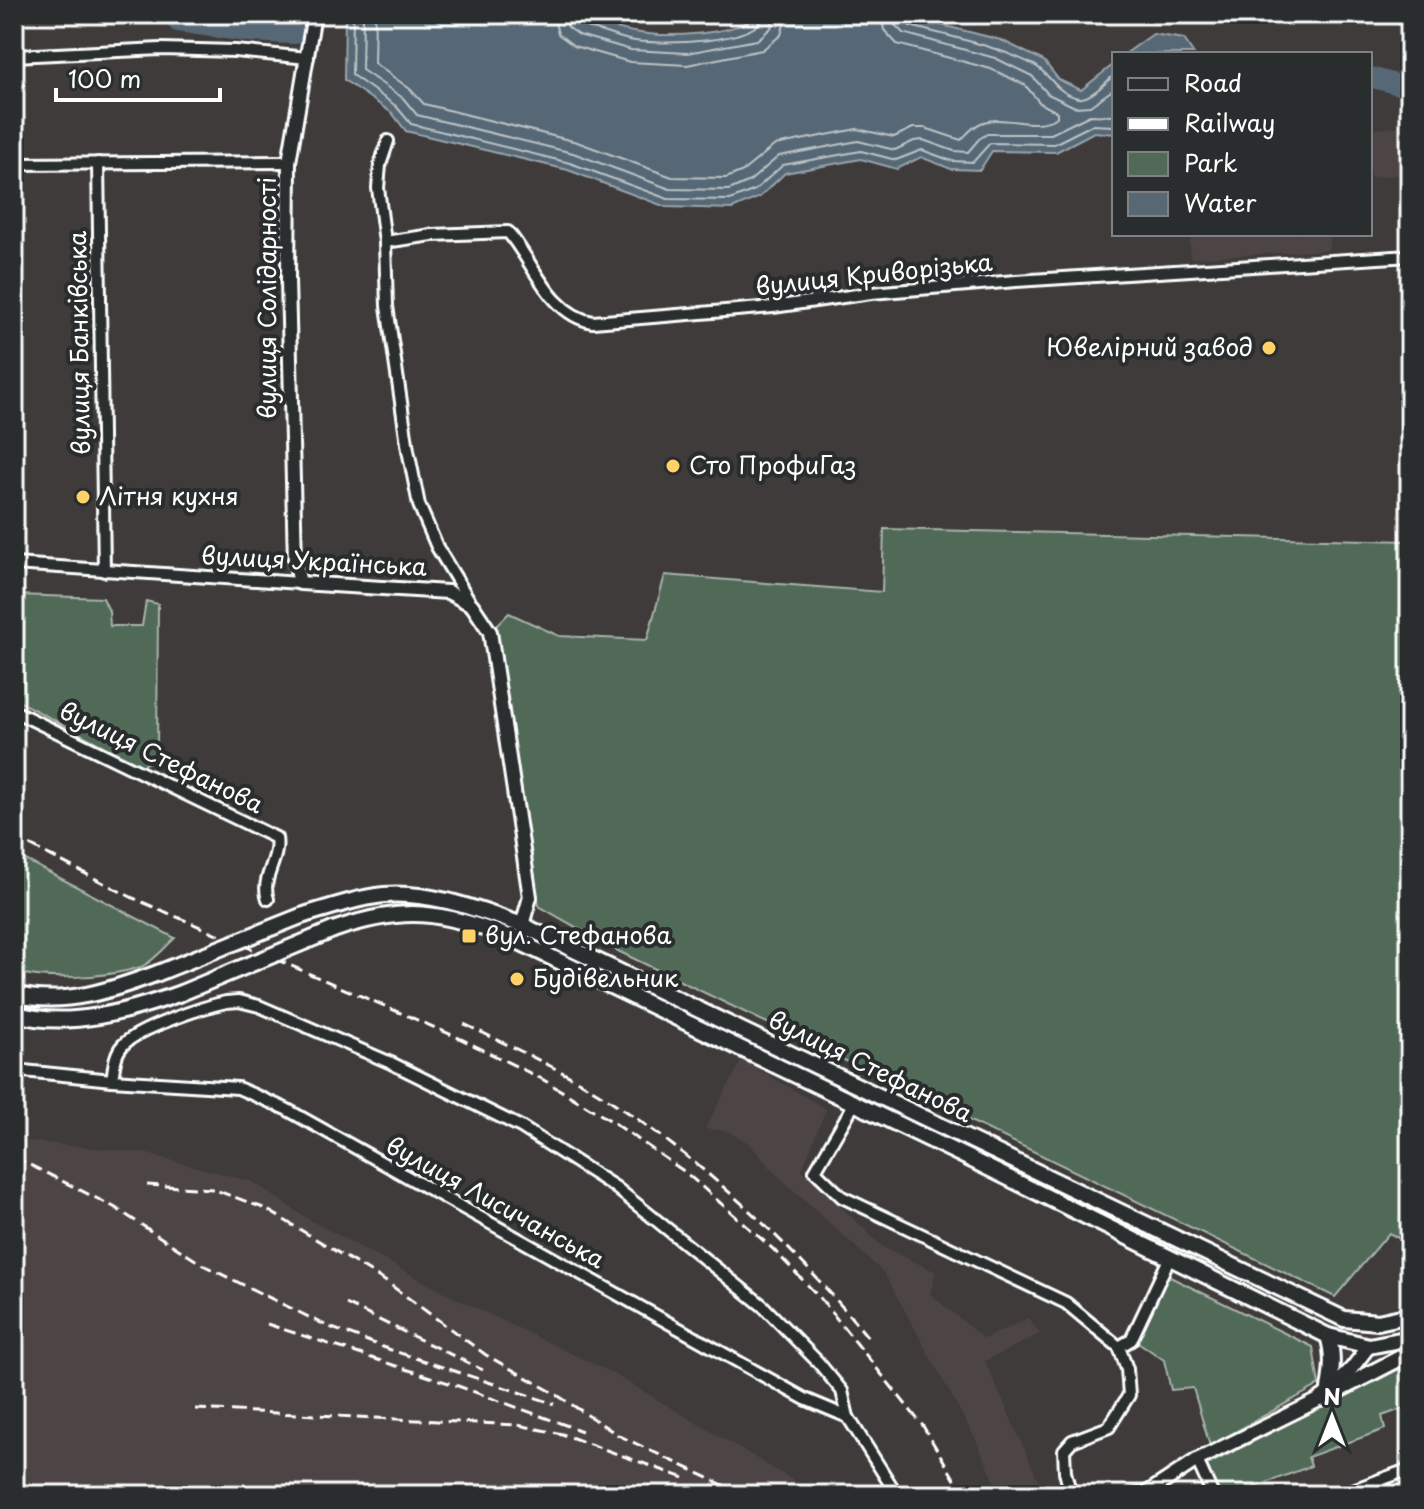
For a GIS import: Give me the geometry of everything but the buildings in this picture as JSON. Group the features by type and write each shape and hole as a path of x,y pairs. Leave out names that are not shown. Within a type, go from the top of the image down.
{"main road":[{"name":"вулиця Стефанова","path":"14,994 34,999 61,1000 119,987 301,916 346,902 384,895 414,895 442,900 522,925 1344,1319 1378,1322 1410,1315"},
{"name":"вулиця Стефанова","path":"14,1013 25,1017 89,1019 150,1004 365,919 422,913 474,925 509,937 1328,1336 1369,1346"},
{"path":"509,937 522,925"},
{"path":"1369,1346 1378,1322"},
{"path":"1325,1394 1333,1364 1328,1336"},
{"path":"1369,1346 1410,1338"},
{"path":"1325,1394 1410,1353"}],"street":[{"name":"вулиця Солідарності","path":"300,583 295,561 288,280 289,162 314,14"},
{"path":"14,56 161,49 235,51 308,58"},
{"path":"388,141 380,165 378,188 385,242 387,306 419,505 437,547 490,632 530,897 522,925"},
{"path":"14,164 289,162"},
{"name":"вулиця Банківська","path":"98,163 104,571"},
{"name":"вулиця Криворізька","path":"385,242 432,235 508,232 553,298 580,320 593,322 773,307 871,293 1016,281 1410,256"},
{"name":"вулиця Українська","path":"14,564 448,592 472,605"},
{"name":"вулиця Стефанова","path":"14,711 276,838 277,847 264,889 268,899"},
{"path":"112,1080 121,1046 134,1036 212,1005 239,1001 259,1006 391,1063 521,1127 615,1187 763,1306 842,1391 848,1417 897,1495"},
{"name":"вулиця Лисичанська","path":"14,1070 238,1088 286,1109 805,1399 848,1417"},
{"path":"854,1104 815,1171 842,1197 1066,1303 1119,1347 1127,1369 1129,1395 1109,1427 1072,1441 1064,1450 1071,1495"},
{"path":"1119,1347 1131,1340 1170,1257"},
{"path":"1131,1495 1145,1494 1197,1460 1325,1394 1369,1346"},
{"path":"1197,1460 1213,1495"},
{"path":"1349,1495 1350,1491 1410,1469"},
{"path":"1380,1480 1385,1495"}],"shaded area":[{"path":"1410,125 1410,173 1372,178 1372,130"},
{"path":"1190,236 1331,236 1328,250 1190,258"},
{"path":"742,1060 826,1109 802,1170 883,1247 936,1272 930,1294 984,1339 1028,1318 1040,1334 985,1361 1045,1495 1001,1495 975,1438 884,1273 776,1174 749,1143 727,1131 705,1129"},
{"path":"14,1140 144,1153 253,1182 308,1219 449,1295 612,1373 818,1495 14,1495"}],"green space":[{"path":"884,529 1410,541 1410,1231 1402,1240 1389,1233 1335,1297 618,951 539,906 495,627 509,613 559,636 647,640 665,575 882,592"},
{"path":"14,597 103,598 109,611 110,626 142,626 146,601 158,604 157,757 141,766 14,699"},
{"path":"14,854 175,938 150,962 128,970 95,976 59,977 14,971"},
{"path":"1168,1276 1313,1347 1319,1385 1210,1446 1193,1388 1171,1390 1164,1360 1135,1340"},
{"path":"1410,1362 1410,1406 1382,1416 1385,1429 1308,1457 1311,1466 1234,1495 1219,1495 1205,1466"}],"water":[{"path":"345,14 579,14 620,29 663,35 717,31 734,27 760,14 898,14 1001,40 1044,61 1059,80 1081,90 1112,66 1112,134 1094,132 1056,152 992,151 980,170 951,169 921,157 897,169 861,159 785,173 760,197 732,209 666,207 568,170 406,131 392,113 344,80"},
{"path":"1153,34 1184,39 1193,52 1128,52"}],"waterway":[{"path":"174,14 178,22 247,32 295,34"},
{"path":"1372,78 1410,88"}],"railway":[{"path":"14,837 133,898 459,1038 542,1079 613,1122 685,1172 773,1249 821,1299 923,1426 964,1495"},
{"path":"464,1024 583,1084 689,1158 784,1244 870,1340"},
{"path":"14,1157 114,1207 203,1265 327,1326 555,1404"},
{"path":"147,1185 213,1189 266,1209 385,1281 486,1355 554,1393 618,1435 744,1495"},
{"path":"346,1304 483,1370"},
{"path":"267,1324 458,1386 582,1431"},
{"path":"195,1409 518,1425 562,1434 687,1479"}],"place":[{"name":"Ювелірний завод","path":"1269,348"},
{"name":"Сто ПрофиГаз","path":"673,466"},
{"name":"Літня кухня","path":"83,497"},
{"name":"вул. Стефанова","path":"469,936"},
{"name":"Будівельник","path":"517,979"}]}
